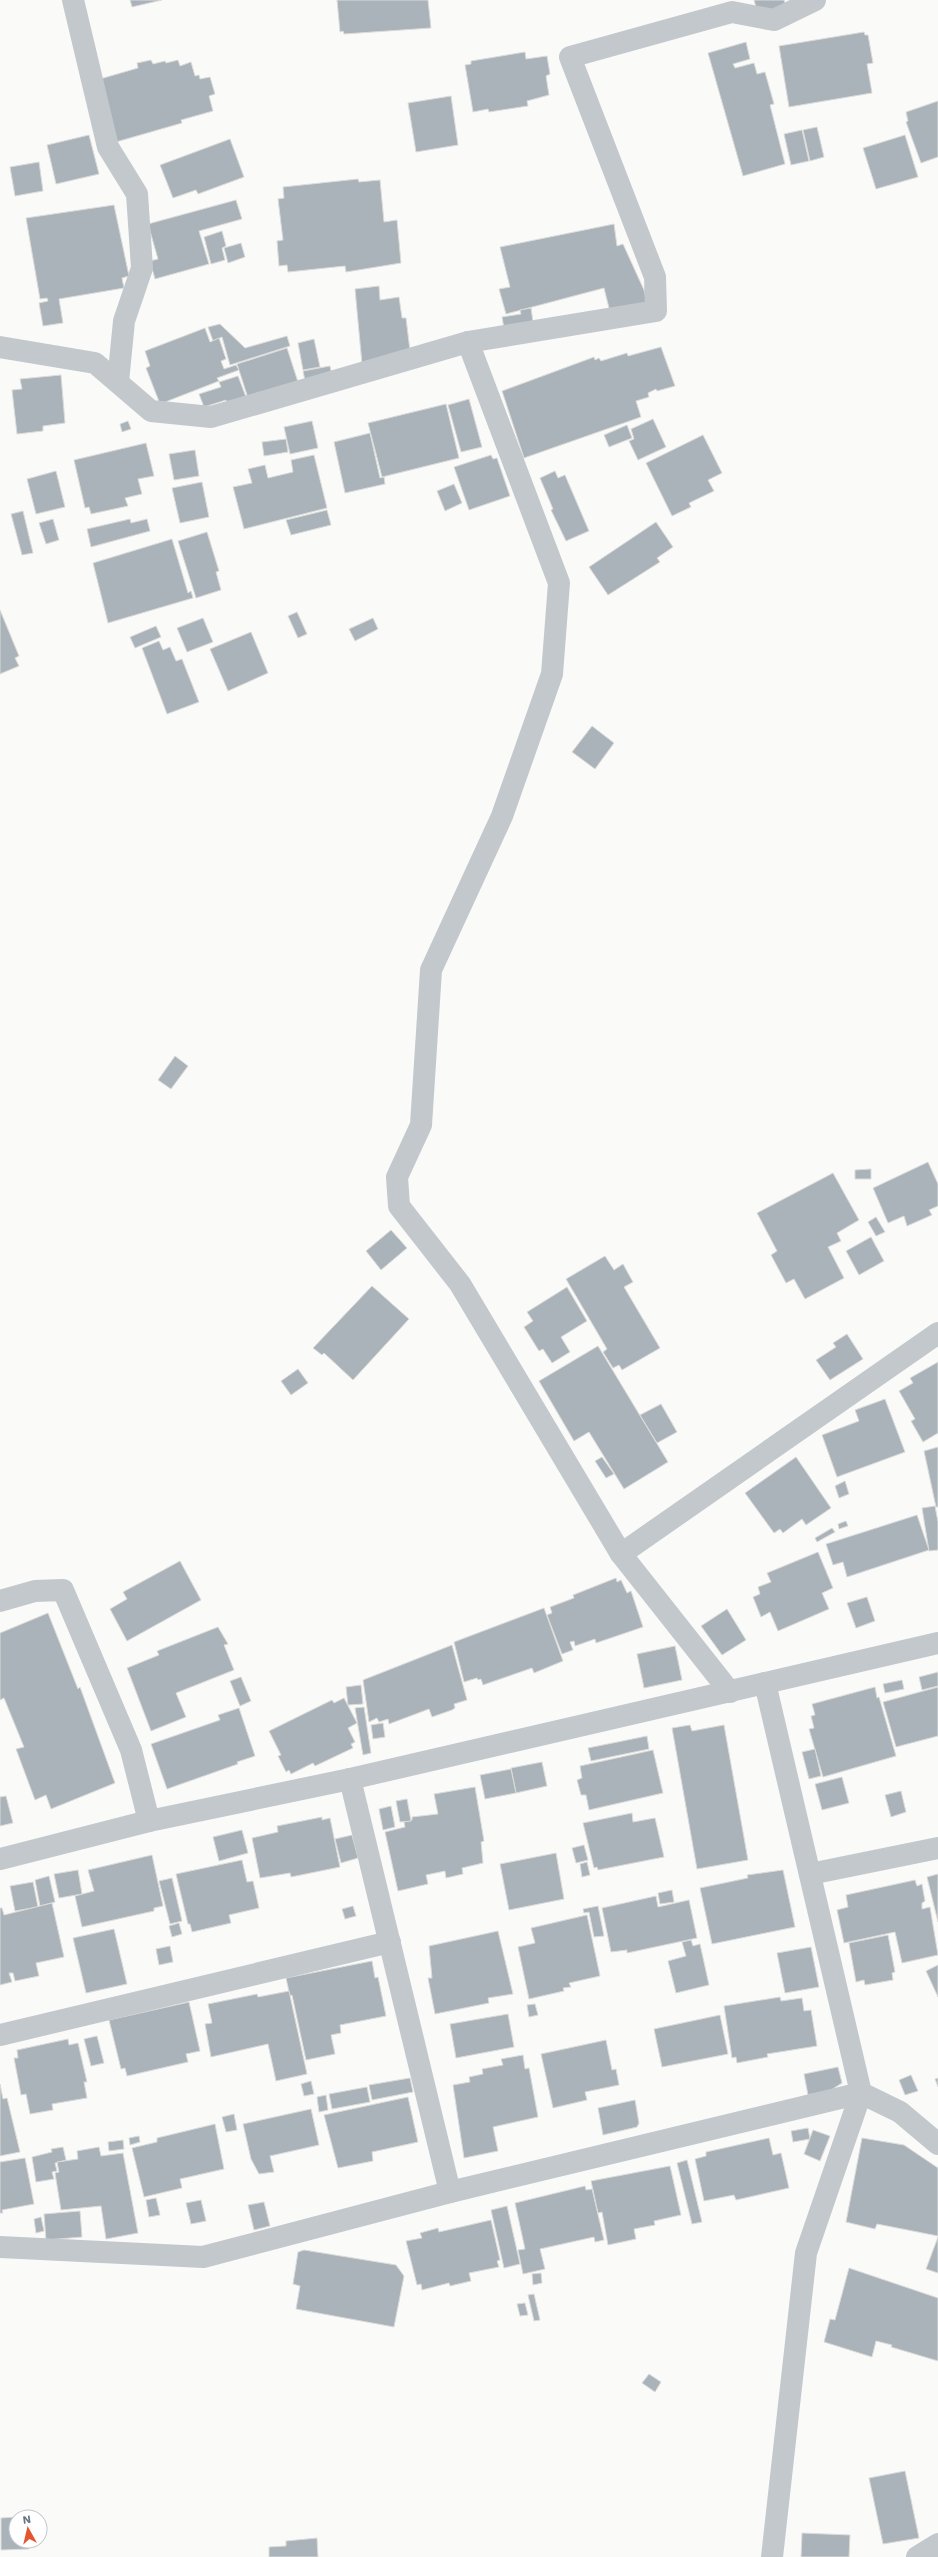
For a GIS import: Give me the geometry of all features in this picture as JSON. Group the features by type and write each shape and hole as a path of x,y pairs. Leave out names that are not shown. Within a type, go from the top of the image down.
{"street":[{"path":"73,0 108,147 137,194 142,268 124,321 118,382"},
{"path":"0,347 95,363 151,412 211,417 468,342 656,311 655,276 570,57 732,12 774,20 815,0"},
{"path":"468,342 559,583 552,674 502,816 431,970 421,1125 396,1177 399,1206 460,1284 620,1554 730,1692"},
{"path":"620,1554 938,1333"},
{"path":"0,1601 35,1591 63,1590 131,1750 149,1821"},
{"path":"0,1859 149,1821 350,1778 730,1692 938,1643"},
{"path":"765,1683 861,2093 806,2253 772,2557"},
{"path":"350,1778 450,2192"},
{"path":"810,1874 938,1848"},
{"path":"0,2035 390,1942"},
{"path":"0,2246 203,2257 450,2192 861,2093 900,2112 938,2144"},
{"path":"917,2557 938,2544"}],"building":[{"path":"130,0 162,0 132,7"},
{"path":"337,0 428,0 431,28 344,34 343,31 340,32"},
{"path":"754,0 784,0 787,9 759,18"},
{"path":"864,32 865,35 868,35 873,63 867,64 872,93 789,107 779,46"},
{"path":"746,42 750,59 733,64 735,68 754,63 757,74 765,72 774,104 770,105 785,164 743,176 708,53"},
{"path":"525,52 526,59 547,56 550,74 546,76 549,95 527,101 528,106 489,112 488,109 473,112 465,65 471,64 471,61"},
{"path":"151,60 153,64 178,60 180,66 191,62 195,76 199,75 200,79 210,77 215,94 209,96 213,111 181,120 182,123 116,142 100,79 138,68 137,63"},
{"path":"451,96 458,145 416,152 408,103"},
{"path":"938,101 938,157 921,163 906,122 908,121 906,112"},
{"path":"817,127 824,157 810,161 803,130"},
{"path":"802,130 809,161 791,165 784,134"},
{"path":"89,135 99,174 56,184 47,145"},
{"path":"905,135 918,177 876,189 863,148"},
{"path":"230,139 244,177 198,194 196,190 173,198 160,165"},
{"path":"39,162 43,191 15,196 10,167"},
{"path":"358,179 359,182 380,180 384,222 397,220 401,263 346,272 345,266 288,272 287,265 279,266 277,241 283,240 278,199 284,198 283,187"},
{"path":"236,200 242,219 199,231 209,264 155,279 150,261 158,259 148,224"},
{"path":"114,205 129,276 122,278 124,288 59,299 63,323 43,326 39,303 48,301 47,298 40,299 26,218"},
{"path":"614,224 617,246 623,244 644,290 648,307 611,316 604,288 506,314 499,289 510,287 500,247"},
{"path":"222,231 226,246 222,248 225,260 211,264 204,237"},
{"path":"241,243 245,257 228,263 224,248"},
{"path":"379,286 380,300 399,297 402,318 406,318 411,359 362,364 355,289"},
{"path":"531,308 535,336 506,340 502,317 521,314 520,310"},
{"path":"220,324 245,348 287,336 290,346 230,365 222,337 213,341 208,327"},
{"path":"205,328 210,342 219,338 226,359 221,361 224,369 236,365 239,370 217,378 219,381 160,404 146,368 150,366 145,351"},
{"path":"314,339 320,367 303,370 298,343"},
{"path":"661,347 675,386 657,391 656,389 648,393 649,397 636,401 641,417 524,458 502,391 594,357 595,360 599,358 601,361 627,353 628,356"},
{"path":"287,348 298,382 248,398 237,364"},
{"path":"330,366 333,380 306,386 303,371"},
{"path":"61,375 65,423 43,426 43,431 17,434 12,390 22,389 20,379"},
{"path":"238,376 246,397 227,404 226,400 204,407 199,394 221,387 219,382"},
{"path":"469,399 482,447 461,452 448,405"},
{"path":"446,404 459,458 382,477 368,423"},
{"path":"653,419 666,447 638,460 629,441 634,439 631,429"},
{"path":"128,421 131,429 122,432 120,424"},
{"path":"312,421 318,448 290,454 284,427"},
{"path":"627,425 632,438 609,447 604,435"},
{"path":"370,433 380,478 384,477 385,484 345,493 334,442"},
{"path":"703,435 722,473 708,480 714,491 689,503 691,507 672,516 646,463"},
{"path":"286,439 288,452 264,456 262,442"},
{"path":"146,443 154,476 138,479 142,494 125,498 128,506 91,514 89,507 85,508 74,460"},
{"path":"195,450 199,476 174,480 169,454"},
{"path":"314,455 327,508 244,529 233,487 252,483 248,469 265,465 268,478 293,472 291,460"},
{"path":"491,455 493,459 497,458 510,496 469,510 454,467"},
{"path":"56,471 65,507 36,514 27,479"},
{"path":"555,471 558,478 565,475 589,531 566,541 551,510 553,509 540,478"},
{"path":"202,482 209,517 180,523 172,488"},
{"path":"454,484 462,503 445,511 437,491"},
{"path":"327,510 331,525 291,535 286,520"},
{"path":"23,511 33,553 22,555 11,514"},
{"path":"53,519 59,540 46,544 39,523"},
{"path":"130,519 131,523 147,519 150,531 91,547 87,529"},
{"path":"656,522 673,547 657,558 660,562 608,595 589,567"},
{"path":"207,532 219,571 216,572 221,590 196,598 178,541"},
{"path":"172,539 188,593 191,591 193,598 108,623 93,563"},
{"path":"0,610 19,656 15,658 19,666 0,674"},
{"path":"297,612 307,634 298,638 288,616"},
{"path":"203,618 213,642 187,652 177,628"},
{"path":"373,618 378,629 355,641 349,629"},
{"path":"156,626 161,637 135,648 130,637"},
{"path":"251,632 268,673 228,691 210,649"},
{"path":"159,641 163,650 170,647 176,661 182,659 199,702 167,714 142,648"},
{"path":"592,726 614,743 595,769 572,752"},
{"path":"175,1056 188,1066 171,1089 158,1080"},
{"path":"928,1162 938,1184 938,1206 929,1210 932,1215 907,1226 904,1216 888,1223 873,1188"},
{"path":"871,1169 871,1179 855,1179 855,1170"},
{"path":"833,1173 859,1220 837,1233 841,1241 828,1247 844,1278 805,1299 794,1279 786,1283 771,1255 777,1251 757,1213"},
{"path":"876,1217 885,1232 876,1236 868,1222"},
{"path":"391,1230 407,1248 381,1270 366,1251"},
{"path":"871,1237 884,1261 859,1275 846,1251"},
{"path":"605,1256 614,1270 623,1264 633,1282 624,1287 660,1348 622,1370 619,1365 613,1368 603,1352 607,1349 566,1279"},
{"path":"372,1286 409,1319 353,1380 324,1353 322,1355 313,1348"},
{"path":"567,1287 587,1321 561,1337 570,1352 552,1363 543,1349 539,1351 524,1327 533,1321 527,1312"},
{"path":"847,1334 863,1359 830,1380 816,1360 836,1347 833,1343"},
{"path":"598,1346 668,1462 624,1489 589,1432 574,1441 539,1381"},
{"path":"938,1362 938,1433 923,1442 911,1421 915,1419 899,1391 913,1383 910,1378"},
{"path":"298,1369 308,1383 291,1395 281,1381"},
{"path":"885,1399 905,1452 837,1477 822,1435 859,1421 855,1410"},
{"path":"661,1404 677,1432 657,1443 640,1415"},
{"path":"938,1447 938,1507 936,1507 924,1451"},
{"path":"602,1457 614,1474 606,1478 595,1461"},
{"path":"796,1457 831,1508 806,1525 802,1519 783,1533 780,1529 774,1533 745,1493"},
{"path":"845,1481 849,1494 839,1498 835,1486"},
{"path":"935,1506 938,1522 938,1550 929,1551 922,1508"},
{"path":"917,1515 929,1550 847,1577 843,1562 833,1565 826,1544"},
{"path":"846,1521 848,1526 839,1529 838,1524"},
{"path":"832,1528 835,1532 817,1542 815,1538"},
{"path":"818,1552 833,1588 822,1593 829,1609 778,1631 770,1612 761,1617 753,1597 760,1594 758,1587 771,1582 767,1573"},
{"path":"180,1561 201,1600 127,1641 110,1609 127,1599 123,1592"},
{"path":"616,1578 617,1582 621,1580 627,1593 631,1591 643,1627 596,1643 595,1639 575,1646 574,1641 570,1642 573,1650 562,1654 547,1615 552,1613 550,1607 574,1598 573,1595"},
{"path":"867,1597 875,1621 856,1628 847,1603"},
{"path":"544,1608 563,1661 534,1673 532,1668 483,1685 481,1679 478,1680 477,1678 464,1682 454,1642"},
{"path":"727,1609 746,1640 722,1655 701,1626"},
{"path":"48,1613 78,1689 80,1687 115,1783 51,1809 46,1795 35,1800 16,1749 24,1747 4,1698 0,1700 0,1633"},
{"path":"218,1627 228,1644 224,1645 234,1670 176,1693 186,1717 151,1731 127,1668 159,1655 157,1651"},
{"path":"452,1645 467,1700 454,1704 455,1708 452,1710 432,1717 429,1709 389,1724 388,1719 379,1722 377,1718 369,1722 363,1680"},
{"path":"675,1646 682,1680 644,1688 637,1654"},
{"path":"938,1672 938,1686 922,1690 919,1677"},
{"path":"241,1677 251,1701 240,1706 230,1681"},
{"path":"902,1680 904,1689 885,1693 883,1684"},
{"path":"361,1685 363,1704 348,1705 346,1687"},
{"path":"875,1687 877,1698 879,1697 896,1756 823,1777 809,1729 814,1728 811,1716 815,1715 812,1704"},
{"path":"938,1687 938,1736 896,1747 883,1702"},
{"path":"344,1698 357,1723 348,1728 355,1742 351,1744 353,1748 315,1766 313,1763 291,1774 289,1770 286,1772 278,1756 281,1755 269,1731 332,1700 334,1703"},
{"path":"364,1707 371,1753 363,1755 355,1708"},
{"path":"239,1708 255,1756 237,1762 238,1764 167,1789 151,1744 220,1720 218,1715"},
{"path":"383,1723 385,1737 373,1739 371,1725"},
{"path":"690,1725 692,1731 724,1725 748,1860 697,1869 672,1728"},
{"path":"647,1736 649,1749 591,1761 588,1748"},
{"path":"815,1749 821,1776 809,1779 802,1752"},
{"path":"653,1750 663,1793 589,1810 586,1795 581,1795 577,1780 582,1778 580,1766"},
{"path":"542,1762 547,1786 516,1793 511,1768"},
{"path":"511,1769 516,1793 485,1799 480,1775"},
{"path":"842,1777 849,1803 822,1810 815,1784"},
{"path":"475,1787 484,1841 481,1842 483,1863 462,1868 463,1874 446,1878 445,1871 426,1875 428,1884 398,1891 385,1832 405,1827 404,1822 412,1820 412,1817 438,1814 434,1794"},
{"path":"901,1791 906,1812 891,1817 885,1795"},
{"path":"6,1796 13,1823 0,1826 0,1797"},
{"path":"407,1799 411,1821 400,1822 396,1801"},
{"path":"391,1806 395,1827 383,1830 379,1809"},
{"path":"632,1813 633,1822 655,1818 664,1857 598,1870 597,1867 594,1868 583,1823"},
{"path":"322,1817 322,1820 330,1818 340,1867 291,1877 290,1873 260,1878 252,1838 278,1832 277,1826"},
{"path":"242,1830 248,1853 219,1861 213,1837"},
{"path":"352,1835 358,1858 341,1863 335,1839"},
{"path":"584,1845 588,1860 576,1863 572,1848"},
{"path":"556,1853 564,1899 509,1910 500,1864"},
{"path":"152,1855 163,1906 154,1908 154,1911 82,1927 75,1896 94,1891 88,1870"},
{"path":"242,1860 247,1882 253,1881 259,1908 229,1915 231,1923 192,1932 190,1924 188,1924 176,1874"},
{"path":"587,1862 590,1875 582,1877 580,1864"},
{"path":"78,1870 82,1894 59,1898 54,1874"},
{"path":"783,1870 795,1927 712,1944 700,1888 748,1878 747,1875"},
{"path":"938,1874 938,1922 927,1877"},
{"path":"49,1876 55,1902 40,1906 35,1880"},
{"path":"172,1878 182,1921 170,1924 159,1881"},
{"path":"915,1880 917,1886 922,1884 925,1901 922,1903 922,1909 930,1907 938,1955 902,1963 895,1932 844,1943 837,1910 848,1907 846,1895"},
{"path":"33,1882 38,1907 15,1911 10,1886"},
{"path":"672,1890 674,1902 660,1904 658,1893"},
{"path":"656,1896 658,1907 689,1900 697,1938 627,1953 627,1950 611,1952 602,1908"},
{"path":"52,1903 64,1957 36,1963 39,1976 15,1981 13,1973 9,1973 12,1982 0,1985 0,1908 2,1908 4,1915"},
{"path":"353,1906 356,1916 345,1919 342,1909"},
{"path":"598,1906 604,1936 594,1937 589,1912 584,1913 583,1909"},
{"path":"587,1915 600,1976 569,1983 571,1987 563,1988 564,1991 529,1999 518,1947 535,1943 531,1928"},
{"path":"179,1923 182,1934 172,1937 169,1926"},
{"path":"114,1929 127,1984 86,1993 73,1938"},
{"path":"498,1931 513,1994 488,1998 489,2003 435,2014 428,1978 432,1978 429,1946"},
{"path":"888,1935 895,1972 892,1973 893,1980 865,1985 864,1980 856,1982 849,1943"},
{"path":"691,1940 693,1946 700,1944 709,1985 676,1993 668,1961 686,1956 682,1942"},
{"path":"170,1946 173,1962 159,1965 156,1949"},
{"path":"811,1947 819,1987 785,1993 777,1953"},
{"path":"372,1961 375,1978 378,1977 386,2016 340,2025 341,2033 331,2035 335,2054 306,2060 292,1995 290,1996 286,1978"},
{"path":"938,1965 938,1997 926,1971"},
{"path":"289,1991 307,2074 276,2081 268,2044 211,2057 205,2024 212,2023 208,2004 257,1994 258,1997"},
{"path":"780,1997 781,2001 802,1998 804,2011 811,2010 817,2046 767,2054 768,2057 737,2063 736,2057 732,2058 724,2006"},
{"path":"189,2002 200,2051 186,2054 188,2062 127,2076 125,2068 121,2069 109,2020"},
{"path":"535,2004 538,2015 529,2017 527,2005"},
{"path":"508,2014 514,2047 456,2058 450,2024"},
{"path":"720,2015 728,2054 662,2067 654,2029"},
{"path":"97,2036 104,2063 91,2066 84,2039"},
{"path":"68,2039 69,2045 78,2043 87,2082 84,2082 87,2098 52,2104 53,2110 30,2114 26,2094 21,2095 14,2058 18,2058 17,2050"},
{"path":"606,2040 612,2070 616,2069 619,2085 585,2092 587,2100 553,2108 541,2054"},
{"path":"523,2055 525,2069 529,2068 538,2117 493,2127 498,2151 464,2158 453,2085 470,2082 469,2077 483,2074 482,2069 503,2065 501,2059"},
{"path":"838,2067 842,2083 831,2090 808,2095 804,2074"},
{"path":"911,2075 918,2091 905,2095 899,2080"},
{"path":"410,2078 413,2092 372,2100 369,2085"},
{"path":"938,2078 938,2087 935,2079"},
{"path":"311,2081 314,2094 304,2096 301,2084"},
{"path":"0,2084 3,2099 7,2098 20,2152 0,2156"},
{"path":"367,2087 370,2102 332,2109 329,2094"},
{"path":"326,2095 328,2110 319,2112 317,2097"},
{"path":"408,2097 418,2142 372,2152 373,2161 338,2168 324,2115"},
{"path":"635,2100 639,2123 637,2127 603,2135 598,2108"},
{"path":"311,2109 319,2145 270,2156 274,2172 259,2174 251,2159 243,2124"},
{"path":"234,2114 237,2130 226,2132 222,2117"},
{"path":"215,2124 224,2169 180,2179 182,2188 144,2197 132,2148 157,2142 157,2138"},
{"path":"808,2128 810,2139 793,2142 791,2131"},
{"path":"813,2130 830,2136 820,2161 804,2154"},
{"path":"139,2136 140,2142 130,2145 129,2138"},
{"path":"769,2138 773,2155 781,2153 789,2188 736,2200 734,2195 704,2201 695,2159 706,2156 706,2152"},
{"path":"862,2138 904,2145 938,2168 938,2236 877,2224 875,2229 846,2222"},
{"path":"123,2140 124,2149 109,2151 108,2142"},
{"path":"63,2147 66,2160 55,2163 57,2171 52,2172 54,2179 36,2182 32,2157 52,2152 51,2149"},
{"path":"99,2147 101,2156 123,2153 138,2233 106,2239 101,2206 61,2210 55,2173 59,2172 57,2162 78,2159 77,2151"},
{"path":"25,2158 34,2204 2,2210 3,2213 0,2213 0,2162"},
{"path":"687,2160 702,2222 692,2224 677,2163"},
{"path":"670,2166 681,2215 654,2221 655,2225 634,2229 636,2239 608,2245 602,2212 598,2213 591,2181"},
{"path":"585,2186 586,2190 592,2189 604,2240 595,2242 594,2237 540,2249 545,2269 523,2274 518,2250 525,2249 515,2203"},
{"path":"156,2198 160,2215 149,2217 146,2200"},
{"path":"201,2200 206,2221 191,2224 186,2203"},
{"path":"264,2202 270,2226 254,2230 248,2205"},
{"path":"507,2206 520,2264 504,2268 491,2210"},
{"path":"80,2211 82,2237 46,2240 44,2214"},
{"path":"41,2217 44,2231 36,2233 34,2219"},
{"path":"491,2220 500,2260 497,2261 499,2267 469,2273 471,2281 450,2286 449,2283 422,2290 421,2284 417,2285 406,2241 422,2238 420,2233 438,2228 439,2232"},
{"path":"938,2237 938,2273 926,2269"},
{"path":"304,2250 396,2265 404,2276 394,2327 296,2309 300,2286 293,2284 298,2252"},
{"path":"849,2268 938,2298 938,2361 876,2341 872,2357 824,2342 830,2319 835,2320"},
{"path":"541,2273 542,2283 533,2285 532,2274"},
{"path":"534,2294 540,2320 534,2321 528,2295"},
{"path":"525,2303 528,2315 520,2316 517,2304"},
{"path":"649,2374 661,2382 655,2392 642,2383"},
{"path":"905,2471 919,2538 883,2544 869,2478"},
{"path":"1,2518 8,2518 8,2549 29,2549 1,2550"},
{"path":"802,2533 850,2535 849,2557 801,2557"},
{"path":"317,2538 318,2557 269,2557 269,2547 286,2546 286,2541"}]}
